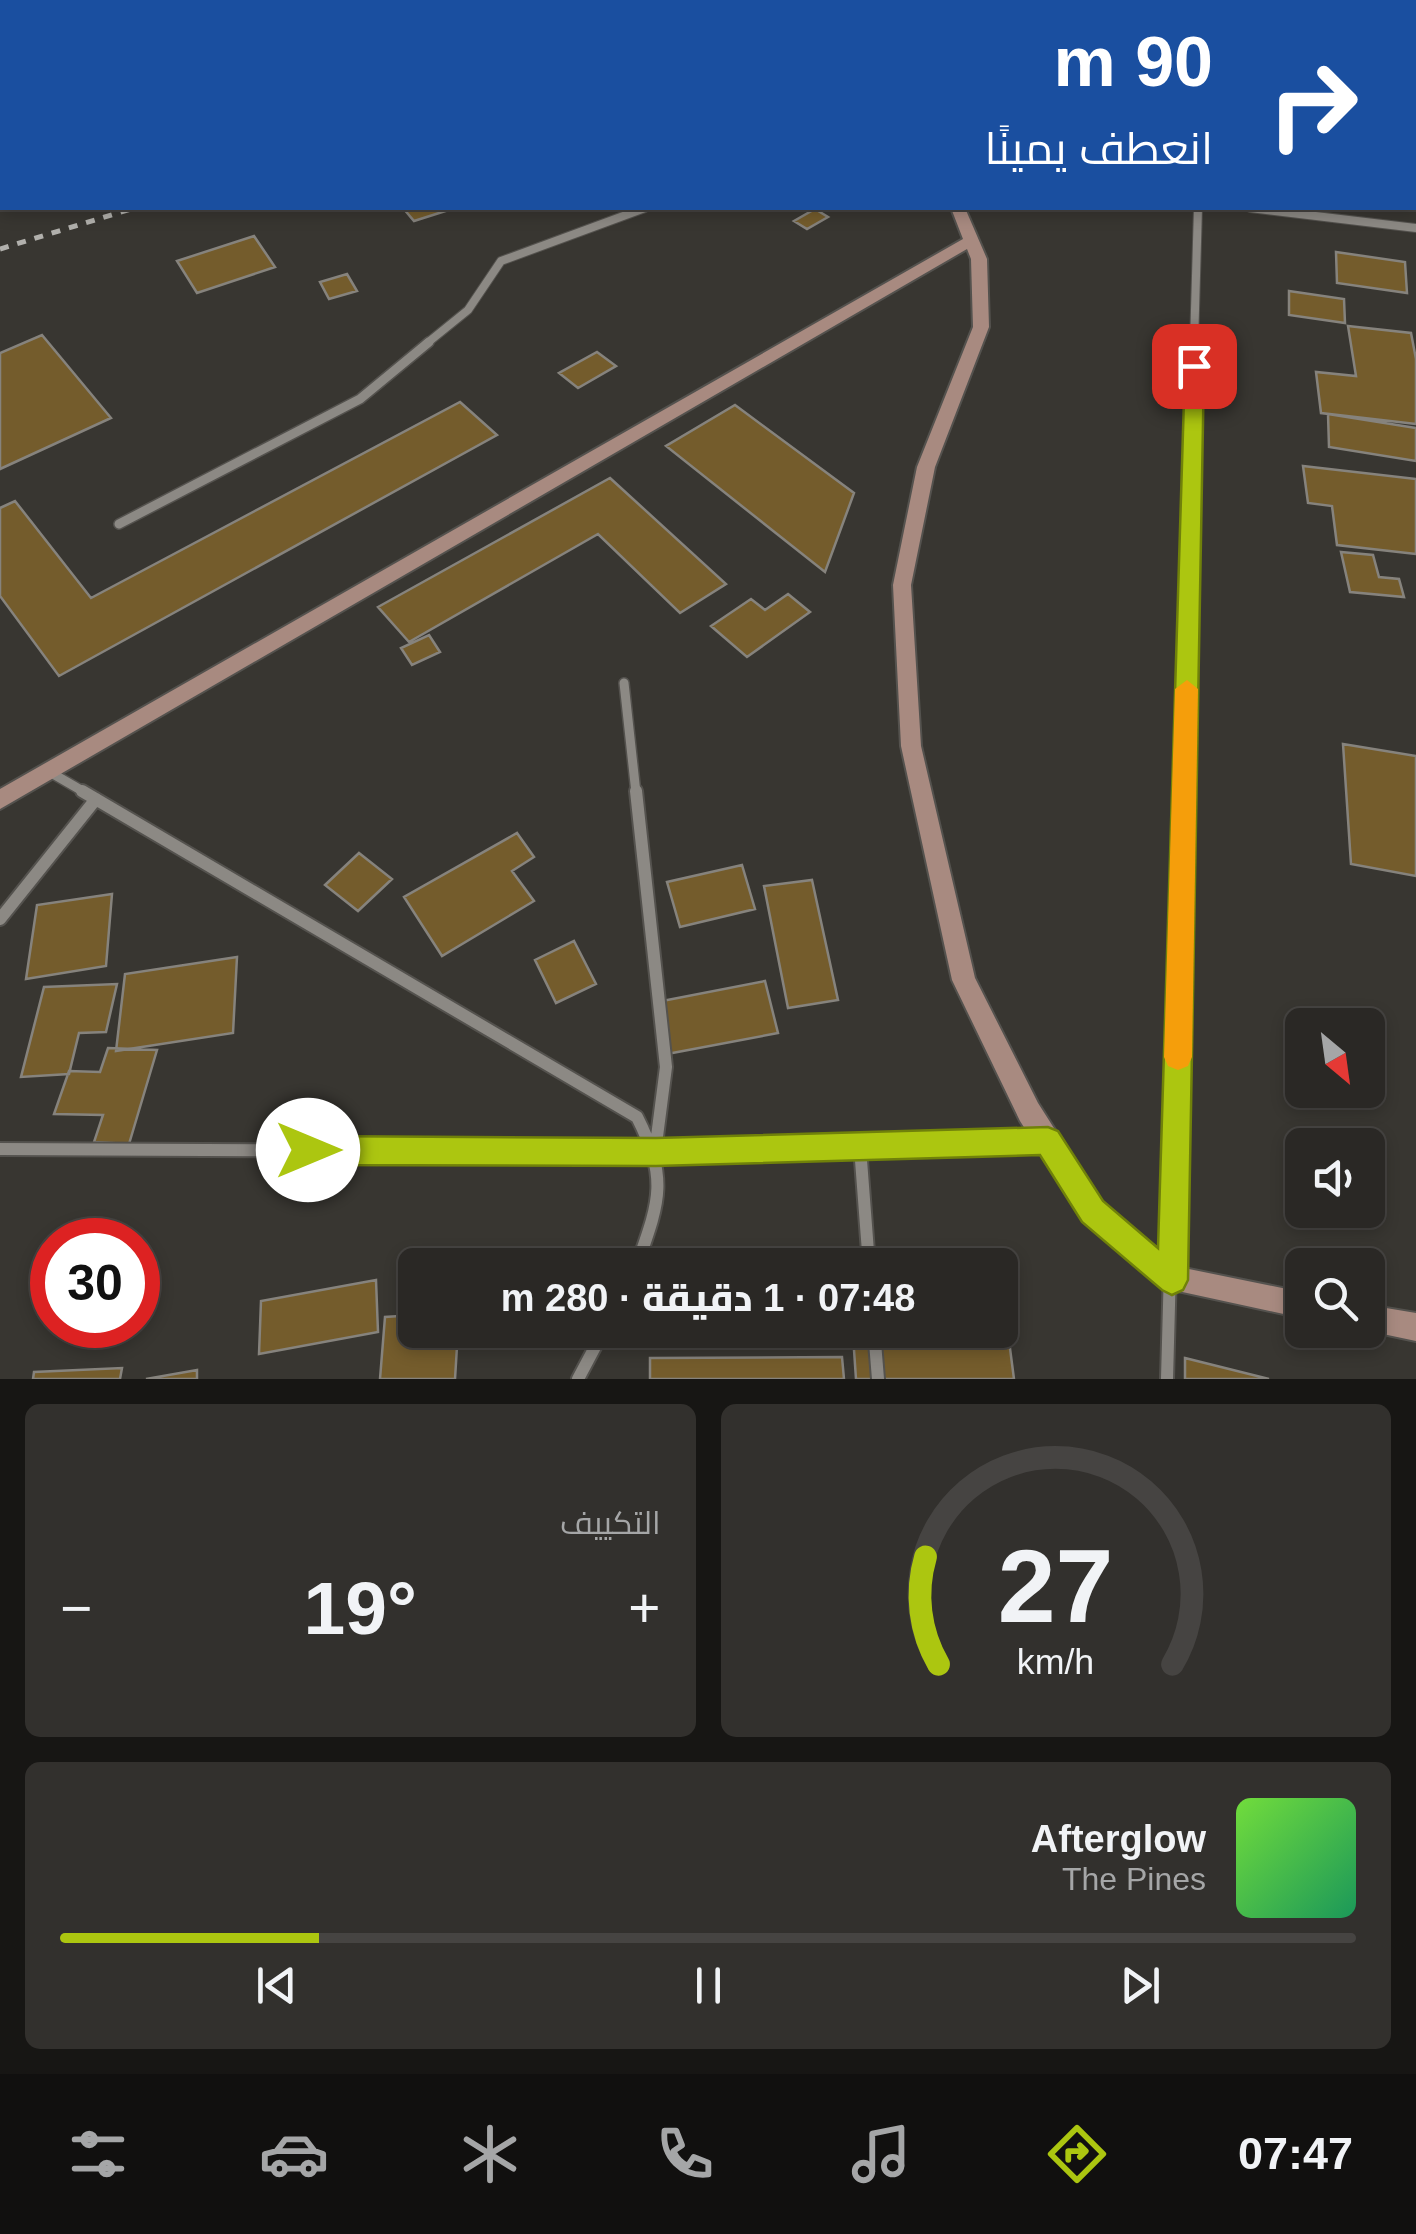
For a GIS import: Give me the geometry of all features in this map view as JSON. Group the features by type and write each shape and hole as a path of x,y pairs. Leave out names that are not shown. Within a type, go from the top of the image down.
{"main road":[{"path":"959,210 980,259 981,327 926,467 902,584 911,746 964,980 1029,1112 1092,1212 1172,1280 1285,1302"},
{"path":"0,800 972,240"},
{"path":"1385,1321 1416,1326"}],"street":[{"path":"120,524 360,399 468,310 501,262 640,210"},
{"path":"1167,1379 1198,210"},
{"path":"1267,210 1416,228"},
{"path":"624,683 666,1066 656,1152 658,1201 643,1248"},
{"path":"48,770 637,1117 656,1152"},
{"path":"0,919 96,799"},
{"path":"0,1148 656,1152 1048,1141"},
{"path":"860,1147 868,1248"},
{"path":"578,1379 594,1348"},
{"path":"875,1348 878,1379"}],"building":[{"path":"405,210 449,210 414,221"},
{"path":"813,210 828,217 807,229 794,221"},
{"path":"254,236 275,267 197,293 177,261"},
{"path":"1336,252 1405,262 1407,293 1337,283"},
{"path":"347,274 357,291 329,299 320,282"},
{"path":"1289,291 1344,299 1345,323 1289,315"},
{"path":"1348,326 1411,333 1416,359 1416,424 1321,413 1316,372 1356,376"},
{"path":"42,335 111,418 0,469 0,353"},
{"path":"597,352 616,366 578,388 559,373"},
{"path":"460,402 497,435 59,676 0,596 0,508 15,501 91,598"},
{"path":"735,405 854,493 825,572 666,446"},
{"path":"1328,414 1416,428 1416,461 1329,447"},
{"path":"1303,466 1416,479 1416,554 1337,545 1332,506 1308,503"},
{"path":"610,478 726,584 680,613 598,534 409,642 378,607"},
{"path":"1341,552 1373,555 1379,577 1399,579 1404,597 1350,592"},
{"path":"788,594 810,612 747,657 711,626 751,599 765,610"},
{"path":"429,635 440,652 412,665 401,648"},
{"path":"1343,744 1416,756 1416,876 1351,864"},
{"path":"517,833 534,857 512,871 534,901 442,956 404,897"},
{"path":"359,853 392,879 358,911 325,885"},
{"path":"742,865 755,909 680,927 667,882"},
{"path":"812,880 838,1000 788,1008 764,886"},
{"path":"112,894 106,966 26,979 37,905"},
{"path":"574,941 596,984 556,1003 535,960"},
{"path":"237,957 233,1033 116,1051 125,974"},
{"path":"765,981 778,1033 667,1054 657,1002"},
{"path":"117,984 106,1032 79,1033 69,1074 21,1077 44,987"},
{"path":"108,1048 157,1050 129,1144 94,1142 103,1115 54,1114 69,1071 100,1072"},
{"path":"376,1280 378,1332 259,1354 261,1301"},
{"path":"398,1316 398,1348 457,1348 455,1379 380,1379 385,1317"},
{"path":"854,1348 1010,1348 1014,1379 856,1379"},
{"path":"842,1357 844,1379 650,1379 650,1358"},
{"path":"1185,1358 1269,1379 1185,1379"},
{"path":"122,1368 120,1379 33,1379 34,1372"},
{"path":"197,1370 197,1379 146,1379"}],"railway":[{"path":"0,249 127,210"}],"slow traffic":[{"path":"1178,1057 1187,689"}],"route":[{"path":"308,1150 656,1152 1048,1141 1092,1212 1172,1280 1194,366"}]}
